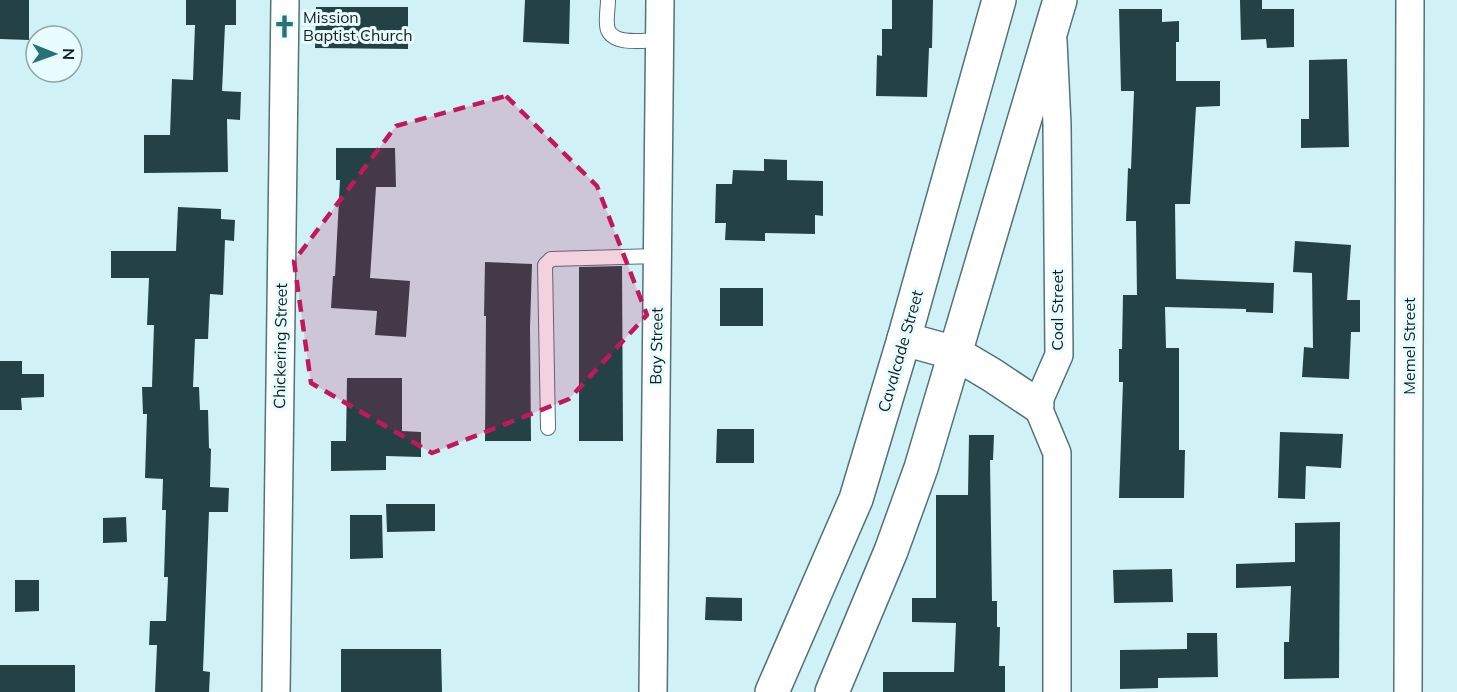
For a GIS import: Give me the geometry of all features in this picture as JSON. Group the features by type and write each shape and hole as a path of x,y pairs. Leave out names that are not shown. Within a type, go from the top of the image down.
{"main road":[{"name":"Cavalcade Street","path":"772,692 856,499 904,339 999,0"},
{"path":"832,692 891,551 921,468 1056,14"},
{"path":"904,339 955,353 1036,405"}],"street":[{"name":"Chickering Street","path":"276,692 285,0"},
{"name":"Bay Street","path":"653,692 660,0"},
{"name":"Memel Street","path":"1408,692 1410,0"},
{"name":"Coal Street","path":"1036,405 1059,355 1056,14"},
{"path":"1036,405 1057,453 1057,692"}],"lane":[{"path":"608,0 608,29 613,37 621,40 659,40"},
{"path":"548,428 545,265 550,259 657,256"}],"highlighted area":[{"path":"506,96 597,186 647,315 569,399 432,453 311,383 294,261 396,126"}],"building":[{"path":"0,0 29,0 29,24 24,24 24,40 0,39"},
{"path":"186,0 236,0 236,25 225,25 222,91 241,92 240,120 227,119 228,172 144,173 144,135 170,135 172,79 193,80 195,25 186,25"},
{"path":"525,0 570,0 569,44 523,42"},
{"path":"892,0 933,0 932,48 929,48 927,97 876,96 877,55 882,56 882,29 892,29"},
{"path":"1240,0 1262,0 1262,9 1294,9 1294,47 1267,48 1266,39 1241,40"},
{"path":"316,7 408,7 408,49 315,48"},
{"path":"1119,9 1162,9 1162,22 1179,21 1179,42 1176,42 1176,81 1220,81 1220,106 1196,107 1190,204 1175,204 1176,279 1274,283 1273,313 1246,312 1246,309 1165,307 1166,348 1179,348 1179,450 1185,450 1184,498 1119,498 1123,382 1119,382 1119,349 1122,349 1123,295 1137,295 1136,221 1126,221 1134,91 1121,91"},
{"path":"1347,59 1349,147 1301,148 1301,119 1309,119 1309,60"},
{"path":"336,148 395,148 396,187 376,187 370,278 410,281 406,337 375,335 377,311 331,308 340,180 336,180"},
{"path":"764,159 787,160 787,180 823,181 823,216 815,215 815,234 765,233 765,241 725,240 726,223 715,223 716,184 732,184 733,170 764,171"},
{"path":"178,207 221,209 221,219 235,220 234,241 225,240 223,295 210,294 208,339 195,339 193,387 199,387 200,410 208,410 209,448 211,449 210,487 229,488 228,512 209,512 203,671 210,672 209,692 155,692 157,645 149,645 150,621 166,621 168,577 164,577 166,510 162,510 163,479 145,478 147,414 143,414 142,387 152,387 154,325 147,325 149,278 111,278 111,251 176,251"},
{"path":"1295,241 1351,245 1347,300 1360,300 1360,332 1351,332 1349,379 1302,377 1304,347 1313,348 1312,273 1293,272"},
{"path":"485,262 532,264 531,441 485,441"},
{"path":"622,266 623,441 579,441 579,267"},
{"path":"720,288 763,288 763,326 720,326"},
{"path":"0,361 22,361 22,374 44,374 44,397 21,398 22,410 0,410"},
{"path":"347,378 402,378 402,431 421,432 421,457 386,456 386,470 331,471 331,441 346,441"},
{"path":"717,429 754,429 754,463 716,463"},
{"path":"1280,432 1343,434 1341,468 1306,466 1305,499 1278,498"},
{"path":"969,435 994,435 993,460 990,460 992,601 997,601 997,627 1000,627 999,666 1005,666 1005,692 883,692 883,672 954,672 956,623 912,622 912,598 936,598 936,495 968,495"},
{"path":"386,504 435,504 435,531 387,532"},
{"path":"350,515 382,515 383,558 350,559"},
{"path":"126,517 127,542 103,543 103,518"},
{"path":"1340,522 1339,678 1284,679 1284,642 1289,642 1291,586 1236,588 1236,564 1295,562 1295,523"},
{"path":"1172,569 1173,602 1114,603 1113,570"},
{"path":"15,580 39,580 39,611 15,612"},
{"path":"706,597 742,598 742,621 705,620"},
{"path":"1187,633 1217,633 1218,677 1158,678 1158,688 1120,689 1120,650 1187,649"},
{"path":"341,649 441,649 442,692 341,692"},
{"path":"0,665 75,665 75,692 0,692"}],"place":[{"name":"Mission Baptist Church","path":"285,26"}]}
